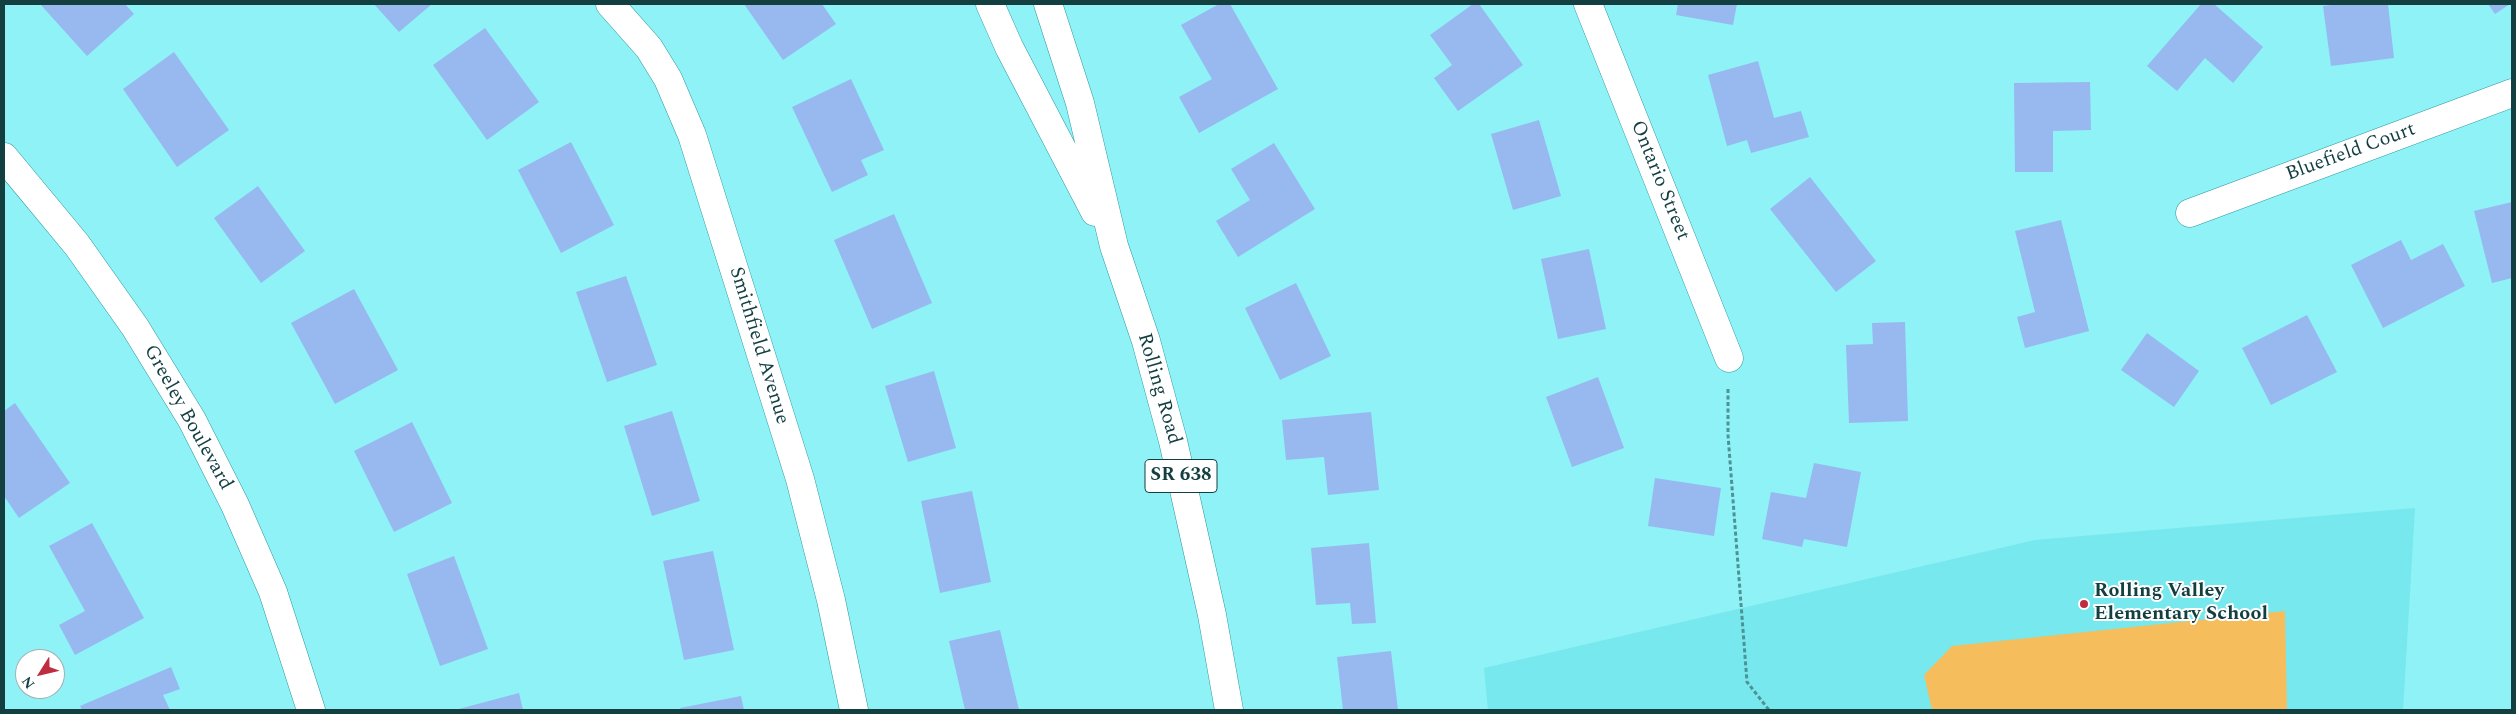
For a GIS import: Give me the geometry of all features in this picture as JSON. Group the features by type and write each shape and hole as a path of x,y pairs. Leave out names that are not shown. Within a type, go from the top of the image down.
{"street":[{"name":"Smithfield Avenue","path":"610,4 649,48 668,79 692,135 800,479 831,600 854,710"},
{"name":"Rolling Road","path":"990,4 1009,47 1114,246"},
{"name":"Rolling Road","path":"1048,4 1080,102 1114,246 1146,341 1174,441 1212,615 1229,710"},
{"name":"Ontario Street","path":"1588,4 1729,358"},
{"name":"Bluefield Court","path":"2190,213 2512,93"},
{"name":"Greeley Boulevard","path":"4,157 82,252 135,327 192,420 235,505 273,592 311,710"}],"path":[{"path":"1729,358 1728,435 1748,682 1770,710"}],"shaded area":[{"name":"Rolling Valley Elementary School","path":"2415,508 2403,710 1488,710 1484,668 2035,540"},
{"path":"2285,611 2287,710 1932,710 1924,675 1952,646"}],"building":[{"path":"40,4 125,4 134,14 87,56"},
{"path":"374,4 432,4 399,32"},
{"path":"744,4 822,4 836,24 783,60"},
{"path":"1219,4 1230,4 1278,89 1199,133 1179,97 1212,79 1181,25"},
{"path":"1473,4 1479,4 1523,65 1458,111 1434,78 1452,65 1430,35"},
{"path":"1678,4 1737,4 1733,25 1676,15"},
{"path":"2201,4 2214,4 2263,47 2233,83 2205,58 2177,91 2147,66"},
{"path":"2339,4 2388,4 2394,58 2331,66 2323,6"},
{"path":"2488,4 2510,4 2495,14"},
{"path":"485,28 539,102 487,140 433,65"},
{"path":"174,52 229,130 177,167 123,89"},
{"path":"1758,61 1774,118 1801,111 1809,137 1751,153 1747,140 1727,146 1708,75"},
{"path":"851,79 884,150 861,160 868,175 832,192 792,107"},
{"path":"2090,82 2091,130 2053,131 2053,172 2015,172 2014,83"},
{"path":"1539,120 1561,196 1513,210 1491,134"},
{"path":"571,142 614,225 561,253 518,170"},
{"path":"1274,143 1315,209 1238,257 1216,221 1250,200 1231,169"},
{"path":"1810,177 1876,261 1836,292 1770,209"},
{"path":"258,186 305,251 261,283 214,218"},
{"path":"2512,202 2512,278 2492,283 2474,211"},
{"path":"894,214 932,303 872,329 834,240"},
{"path":"2061,220 2089,331 2025,348 2017,317 2035,312 2015,231"},
{"path":"2401,240 2411,260 2443,244 2465,286 2383,328 2351,265"},
{"path":"1589,249 1606,329 1558,339 1541,259"},
{"path":"626,276 657,365 607,382 576,292"},
{"path":"1296,283 1331,356 1280,380 1245,308"},
{"path":"354,289 398,370 335,404 291,323"},
{"path":"2307,315 2337,372 2271,405 2242,348"},
{"path":"1905,322 1908,421 1849,423 1846,345 1873,344 1872,323"},
{"path":"2147,333 2199,371 2174,407 2121,370"},
{"path":"934,371 956,448 908,462 885,386"},
{"path":"1598,377 1624,448 1572,467 1546,397"},
{"path":"15,403 70,483 19,518 4,496 4,411"},
{"path":"672,411 700,501 652,516 624,426"},
{"path":"1371,412 1379,490 1328,495 1324,457 1286,460 1282,420"},
{"path":"412,422 452,503 394,532 354,451"},
{"path":"1814,463 1861,472 1847,547 1804,539 1802,547 1762,539 1771,492 1806,498"},
{"path":"1655,478 1721,488 1714,536 1648,526"},
{"path":"972,491 991,582 940,593 921,501"},
{"path":"92,523 144,618 75,655 59,625 85,611 49,546"},
{"path":"1369,543 1376,623 1352,624 1350,603 1316,605 1311,548"},
{"path":"713,551 734,650 684,660 663,561"},
{"path":"454,556 488,649 440,666 407,574"},
{"path":"1000,630 1019,710 965,710 949,641"},
{"path":"1391,651 1398,710 1343,710 1337,657"},
{"path":"171,667 180,689 163,695 170,710 82,710 80,706"},
{"path":"519,693 523,710 455,710"},
{"path":"741,696 744,710 681,710 680,708"}],"place":[{"name":"Rolling Valley Elementary School","path":"2084,604"}]}
